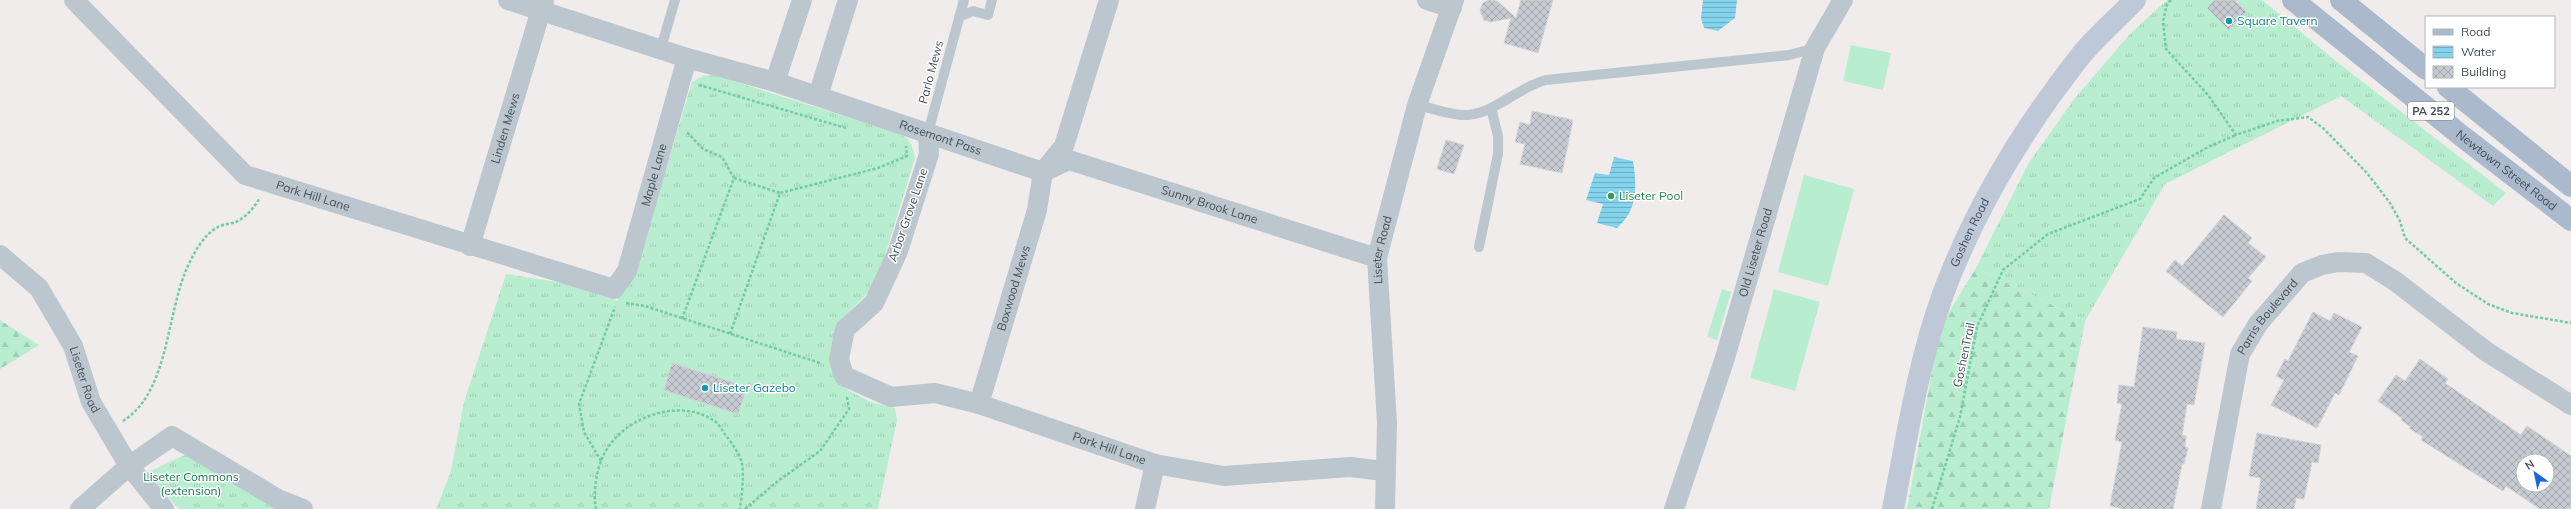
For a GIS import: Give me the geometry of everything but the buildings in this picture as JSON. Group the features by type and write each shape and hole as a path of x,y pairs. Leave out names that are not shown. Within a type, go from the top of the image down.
{"main road":[{"name":"Goshen Road","path":"1893,509 1919,378 1943,294 1972,229 2021,139 2083,53 2135,0"},
{"name":"Newtown Street Road","path":"2293,0 2462,137 2571,220"},
{"path":"2341,0 2425,68"},
{"name":"PA 252","path":"2449,88 2571,186"}],"street":[{"name":"Park Hill Lane","path":"74,0 245,175 470,246 618,298"},
{"path":"508,0 543,5"},
{"path":"775,82 802,0"},
{"path":"818,96 848,0"},
{"path":"1043,172 1064,146 1109,0"},
{"path":"1427,0 1453,4"},
{"name":"Old Liseter Road","path":"1674,509 1724,361 1815,48 1843,0"},
{"name":"Liseter Road","path":"1385,509 1384,471 1387,423 1378,258 1417,105 1453,4"},
{"name":"Linden Mews","path":"470,246 543,5"},
{"name":"Rosemont Pass","path":"543,5 687,58 775,82 1043,172"},
{"name":"Maple Lane","path":"618,298 687,58"},
{"name":"Arbor Grove Lane","path":"844,376 839,359 845,329 874,303 898,251 929,154 928,133"},
{"name":"Sunny Brook Lane","path":"1043,172 1069,160 1378,258"},
{"name":"Boxwood Mews","path":"979,404 1037,210 1043,172"},
{"name":"Liseter Road","path":"0,256 39,288 73,346 91,402 129,466 164,509"},
{"name":"Parris Boulevard","path":"2211,509 2240,354 2258,324 2302,273 2322,265 2338,262 2366,263 2395,281 2487,352 2571,405"},
{"name":"Park Hill Lane","path":"844,376 890,397 935,394 979,404 1155,464 1224,476 1350,467 1384,471"},
{"path":"80,509 129,466 172,436 278,499 303,509"},
{"path":"1145,509 1155,464"}],"lane":[{"path":"661,48 675,0"},
{"name":"Parlo Mews","path":"928,133 964,0"},
{"path":"959,17 973,11 988,15 992,0"},
{"path":"1417,105 1466,115 1480,113 1532,84 1546,80 1789,55 1815,48"},
{"path":"1479,247 1498,154 1498,136 1491,108"}],"path":[{"path":"2171,0 2167,4 2163,21 2166,49 2208,95 2236,135"},
{"path":"695,84 853,130"},
{"name":"GoshenTrail","path":"1932,509 1960,417 1977,327 2003,270 2048,234 2076,222 2140,199 2154,178 2208,147 2236,135 2276,121 2308,117 2324,130 2367,173 2390,203 2400,221 2405,238 2456,283 2488,304 2512,313 2571,323"},
{"path":"686,128 687,133 703,150 722,157 734,178 780,193 878,168 907,156 905,145"},
{"path":"682,319 734,178"},
{"path":"730,334 780,193"},
{"path":"117,424 136,413 151,392 187,268 202,240 218,227 236,222 253,210 259,199"},
{"path":"601,460 584,432 579,404 618,298 832,367 844,376 849,409 820,451 778,481 745,509"},
{"path":"596,509 594,499 601,460 616,436 638,421 666,410 694,412 714,420 729,440 742,462 740,509"}],"green space":[{"path":"2167,0 2262,0 2337,62 2506,193 2493,206 2341,96 2165,184 2085,321 1976,268 2028,164 2075,98 2130,34"},
{"path":"1851,45 1891,53 1883,90 1843,81"},
{"path":"714,75 895,132 908,140 913,150 915,158 879,275 873,288 838,322 830,352 839,381 849,391 873,403 895,408 897,420 878,509 436,509 451,471 464,402 506,274 589,287 617,301 652,216 692,82 703,76"},
{"path":"1804,175 1854,189 1828,286 1778,272"},
{"path":"1976,268 2085,321 2049,509 1907,509 1940,327"},
{"path":"1722,289 1731,292 1717,340 1707,337"},
{"path":"1774,289 1820,302 1795,391 1750,378"},
{"path":"0,320 39,345 0,369"},
{"name":"Liseter Commons (extension)","path":"189,453 292,509 179,509 146,473"}],"water":[{"path":"1703,0 1737,0 1735,18 1718,31 1704,28 1701,18"},
{"name":"Liseter Pool","path":"1614,157 1633,161 1635,179 1632,205 1624,221 1617,228 1597,223 1603,204 1586,200 1595,173 1609,175"}],"place":[{"name":"Square Tavern","path":"2229,21"},
{"name":"Liseter Pool","path":"1611,196"},
{"name":"Liseter Gazebo","path":"705,388"}]}
